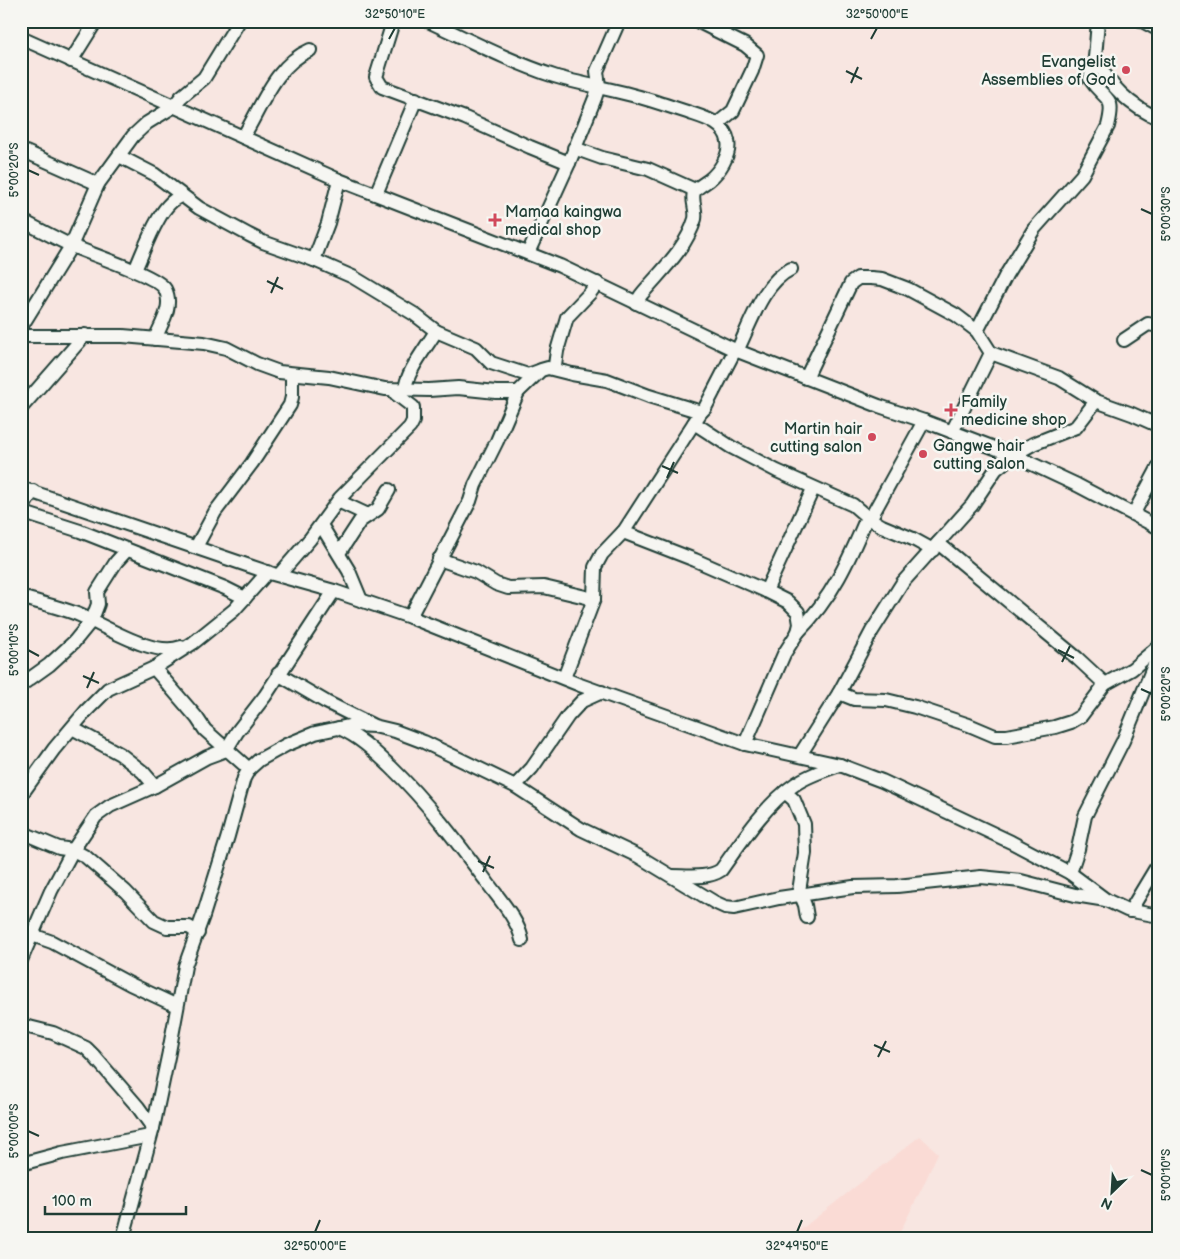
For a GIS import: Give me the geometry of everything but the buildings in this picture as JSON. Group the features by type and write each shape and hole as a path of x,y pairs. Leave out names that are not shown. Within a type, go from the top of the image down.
{"street":[{"path":"71,61 96,21"},
{"path":"21,326 71,246 98,184 133,136 147,122 173,107 181,97 207,74 239,21"},
{"path":"428,21 525,65 552,75 633,95 693,114 717,124 727,137 729,142 727,153 716,174 695,190 692,196 696,213 685,243 636,303"},
{"path":"528,253 569,163 599,88 597,71 619,21"},
{"path":"697,21 745,45 757,55 752,71 733,111 717,124"},
{"path":"977,331 1006,275 1034,229 1082,175 1108,126 1112,106 1110,100 1090,79 1095,58 1098,21"},
{"path":"1142,21 1159,30"},
{"path":"392,22 376,77 376,80 382,87 465,118 569,163"},
{"path":"21,38 339,180 432,218 528,253 597,283 736,350 1013,456 1134,513 1159,528"},
{"path":"243,137 279,75 292,60 310,50"},
{"path":"1095,58 1106,77 1133,105 1159,118"},
{"path":"376,194 416,100"},
{"path":"574,148 602,158 648,169 695,190"},
{"path":"21,153 26,152 98,184"},
{"path":"119,156 154,174 200,208 263,242 314,260 353,277 414,314 436,331 476,348 486,359 498,366 528,374 548,368 556,369 572,374 607,380 662,401 701,412"},
{"path":"314,260 328,223 339,180"},
{"path":"135,270 159,218 174,199 182,196"},
{"path":"21,220 71,246 135,270 156,281 165,289 169,306 155,340"},
{"path":"564,678 594,599 595,567 602,554 623,532 701,412 706,408 763,296 778,277 791,269"},
{"path":"806,378 851,283 858,278 865,277 882,279 908,289 956,315 977,331 992,353 1059,378 1096,401 1159,426"},
{"path":"556,369 554,365 567,317 597,283"},
{"path":"1124,340 1148,324 1159,326"},
{"path":"21,795 54,748 108,689 154,668 193,643 234,610 273,574 321,525 338,501 395,440 410,427 413,420 413,407 396,394 406,384 436,331"},
{"path":"21,408 85,335"},
{"path":"21,336 123,336 204,343 226,348 268,369 292,374 329,377 371,387 400,390 458,388 518,392"},
{"path":"952,432 992,353"},
{"path":"410,617 470,501 475,485 497,442 518,392 541,370"},
{"path":"196,547 215,512 290,406 292,374"},
{"path":"800,755 839,693 872,631 904,582 972,505 996,469 1033,444 1076,427 1096,401"},
{"path":"745,744 784,654 798,632 816,613 839,580 868,518 924,421"},
{"path":"694,423 731,447 813,489 852,505 868,518 935,546 1077,658 1105,684"},
{"path":"1134,513 1159,466"},
{"path":"766,591 813,489"},
{"path":"245,598 225,588 80,531 21,511 27,490 273,574 334,591 410,617 564,678 745,744 840,765 882,781 1012,842 1070,873 1106,900 1130,912 1159,916"},
{"path":"338,554 360,521 378,508 389,490"},
{"path":"338,501 368,515"},
{"path":"321,525 349,571 361,600"},
{"path":"623,532 695,560 788,602 798,612 800,624 798,632"},
{"path":"21,685 49,665 74,642 92,620 98,604 97,592 116,562 127,550"},
{"path":"440,559 476,572 496,584 508,588 544,588 594,599"},
{"path":"21,960 26,933 73,850 101,812 155,786 206,757 226,750 334,591"},
{"path":"21,597 92,620 136,642 160,650 176,649 193,643"},
{"path":"839,693 854,698 886,700 915,707 995,736 1006,736 1055,727 1082,716 1105,684 1132,669 1159,647"},
{"path":"1070,873 1087,811 1123,741 1154,665 1159,647"},
{"path":"154,668 205,730 249,769"},
{"path":"278,674 326,702 374,726"},
{"path":"515,786 532,768 557,730 582,701 602,692"},
{"path":"123,1238 151,1132 169,1052 185,966 198,933 244,778 249,769 258,760 286,745 315,733 353,725 374,726 395,731 424,742 515,786 581,829 638,856 725,907 744,907 779,898 853,887 897,886 981,877 1014,880 1075,895 1106,900"},
{"path":"72,728 120,754 143,772 155,786"},
{"path":"339,728 354,735 415,791 451,834 500,901 518,927 522,940"},
{"path":"672,876 705,876 721,870 753,824 785,792 795,784 840,765"},
{"path":"785,792 794,800 804,824 806,844 800,895 803,899 807,917"},
{"path":"21,832 59,848 73,850 94,863 126,891 154,921 167,927 189,927 198,933"},
{"path":"1130,912 1159,863"},
{"path":"26,933 52,942 130,984 177,1006"},
{"path":"21,1025 53,1033 86,1048 138,1107 151,1132"},
{"path":"21,1164 151,1132"}],"shaded area":[{"path":"920,1136 938,1153 897,1238 796,1238 794,1235"}],"place":[{"name":"Evangelist Assemblies of God","path":"1126,70"},
{"name":"Mamaa kaingwa medical shop","path":"495,220"},
{"name":"Family medicine shop","path":"951,410"},
{"name":"Martin hair cutting salon","path":"872,437"},
{"name":"Gangwe hair cutting salon","path":"923,454"}]}
